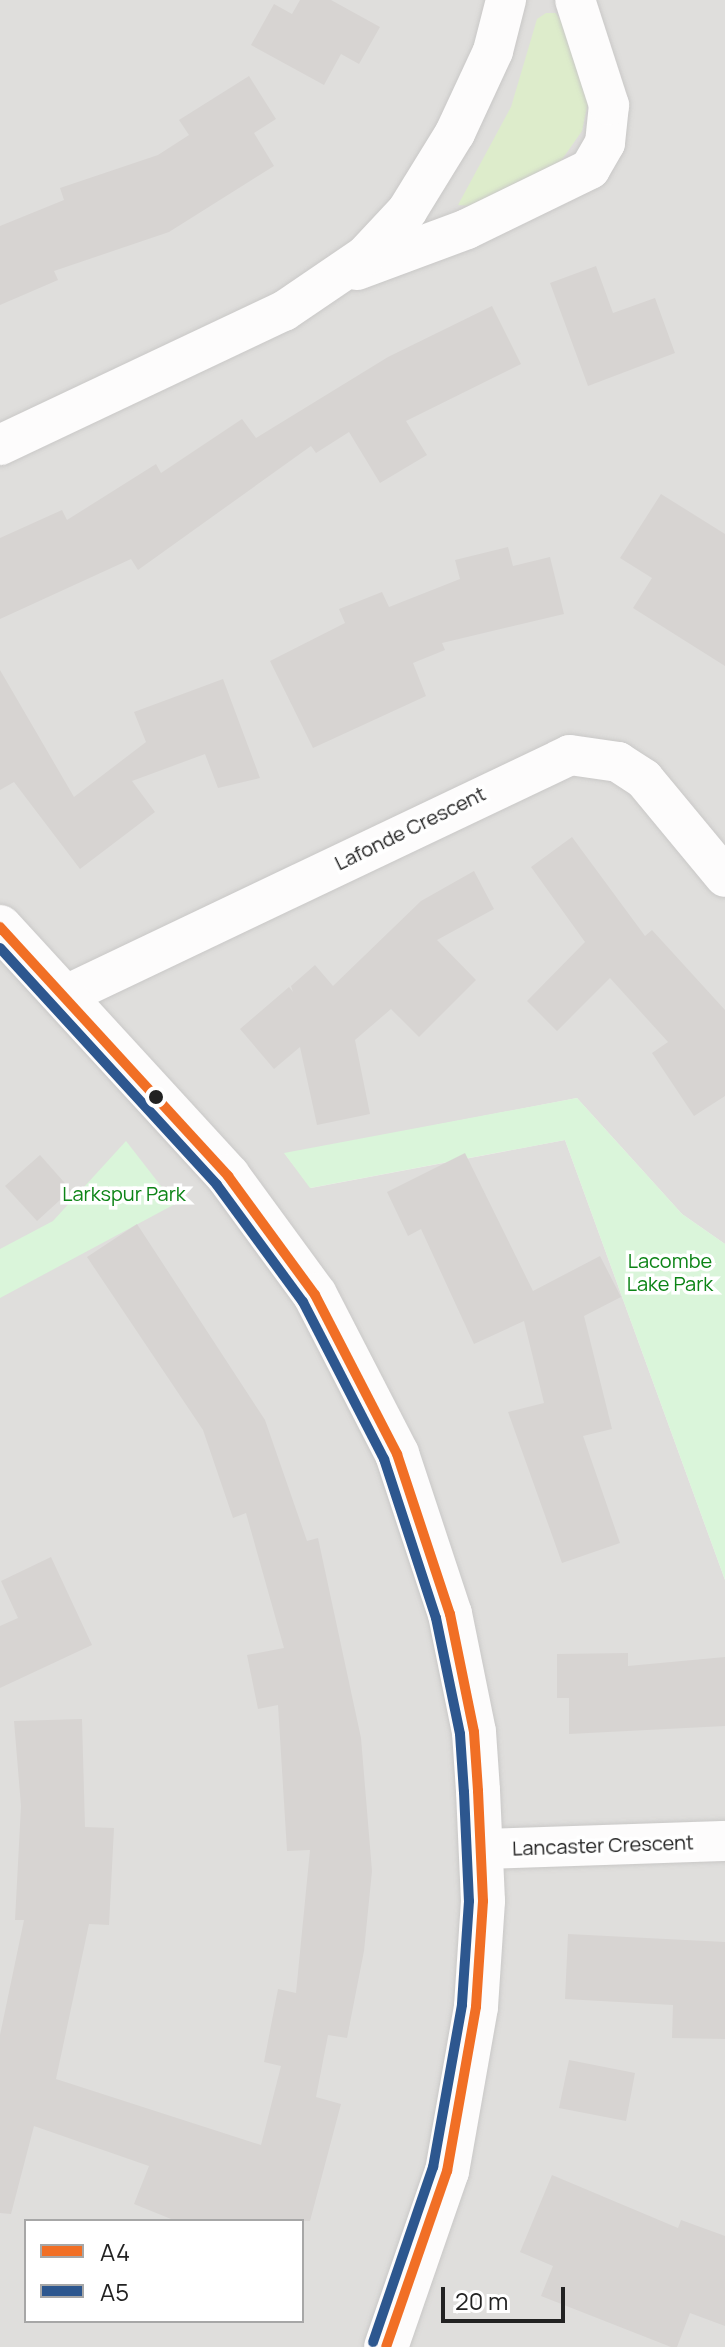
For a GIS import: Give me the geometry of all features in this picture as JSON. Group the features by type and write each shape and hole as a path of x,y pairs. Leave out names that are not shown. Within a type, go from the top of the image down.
{"street":[{"path":"0,445 284,311 338,277 384,236 430,178 479,86 506,0"},
{"path":"338,277 467,229 590,169 605,143 609,105 575,0"},
{"name":"Lafonde Crescent","path":"66,995 570,755 618,762 644,779 725,877"},
{"path":"0,927 66,995 266,1225 357,1370 412,1493 450,1614 474,1732 482,1849 480,1963 465,2088 430,2229 387,2347"},
{"name":"Lancaster Crescent","path":"482,1849 725,1841"}],"shaded area":[{"path":"0,0 725,0 725,1244 682,1214 577,1098 285,1154 311,1188 565,1140 725,1580 725,2347 0,2347"}],"green space":[{"path":"546,13 556,13 564,26 588,103 582,131 556,168 470,206 458,205 511,107 537,19"},
{"name":"Lacombe Lake Park","path":"577,1098 682,1214 725,1244 725,1580 565,1140 310,1188 284,1153"},
{"name":"Larkspur Park","path":"126,1141 175,1204 0,1298 0,1249 53,1221"}],"building":[{"path":"300,0 331,0 380,27 359,64 341,54 324,85 251,45 274,4 292,14"},
{"path":"249,76 276,119 254,133 274,166 169,232 54,271 58,280 0,305 0,226 64,200 60,188 158,155 189,135 179,120"},
{"path":"596,266 613,313 655,298 675,353 588,386 550,283"},
{"path":"492,306 521,364 406,421 427,455 380,483 349,432 316,453 311,446 138,570 131,559 0,619 0,538 62,510 67,520 156,464 161,473 242,419 256,438 388,357"},
{"path":"661,494 725,534 725,666 633,608 652,578 620,558"},
{"path":"508,547 513,566 550,557 564,614 442,643 445,650 413,663 426,696 313,748 270,661 345,623 339,609 382,592 389,607 460,579 455,560"},
{"path":"0,670 74,797 146,742 134,712 223,679 260,778 218,788 205,754 132,781 155,812 80,869 14,782 0,790"},
{"path":"572,837 645,936 652,930 725,1010 725,1096 694,1116 652,1053 668,1042 610,978 557,1031 527,1001 585,942 531,867"},
{"path":"474,871 494,909 437,940 476,980 419,1037 391,1009 355,1040 370,1114 317,1125 300,1047 274,1069 240,1029 289,987 293,992 291,986 315,965 333,986 421,901"},
{"path":"465,1153 533,1291 600,1256 621,1297 584,1316 612,1429 583,1436 620,1543 562,1563 508,1412 544,1403 524,1321 474,1344 421,1229 408,1236 387,1192"},
{"path":"40,1155 71,1190 37,1221 5,1186"},
{"path":"137,1224 265,1420 307,1541 318,1538 361,1738 372,1871 364,1951 347,2038 328,2035 316,2097 341,2104 310,2221 171,2219 134,2204 149,2166 34,2126 11,2214 0,2213 0,2035 24,1920 15,1920 21,1806 14,1721 82,1719 85,1827 114,1828 109,1925 89,1924 56,2079 261,2145 281,2066 264,2062 278,1989 296,1993 310,1850 287,1851 278,1705 258,1709 247,1655 284,1648 246,1513 233,1518 203,1430 87,1257"},
{"path":"51,1557 92,1645 0,1688 0,1626 18,1618 1,1581"},
{"path":"628,1653 628,1666 725,1657 725,1726 569,1734 569,1698 557,1698 557,1654"},
{"path":"568,1934 725,1942 725,2039 672,2038 673,2005 565,1999"},
{"path":"569,2060 635,2073 626,2121 559,2108"},
{"path":"552,2175 678,2228 681,2220 725,2236 725,2326 690,2313 677,2347 671,2347 541,2296 553,2266 520,2252"}],"transit line":[{"name":"A4","path":"0,927 228,1176 315,1295 397,1454 450,1614 474,1732 478,1791 483,1901 476,2007 447,2171 386,2347"},
{"name":"A5","path":"0,948 217,1185 303,1302 384,1459 436,1618 460,1734 464,1792 469,1901 462,2005 433,2167 373,2342"}]}
